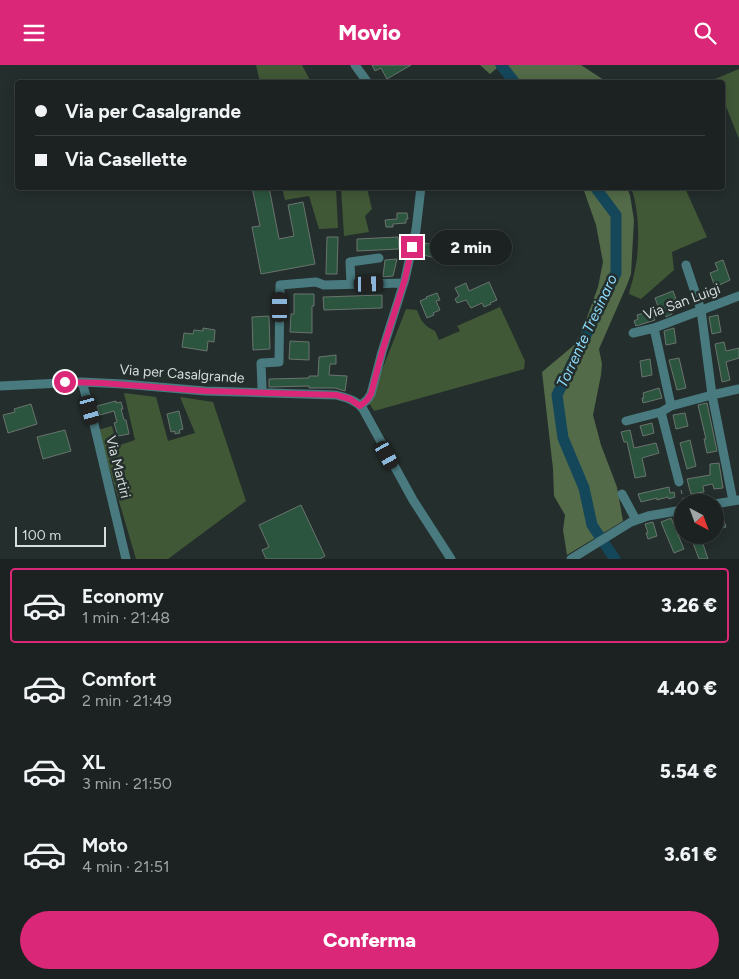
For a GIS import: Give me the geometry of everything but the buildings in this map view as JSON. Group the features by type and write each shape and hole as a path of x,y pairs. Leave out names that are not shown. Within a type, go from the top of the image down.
{"street":[{"path":"355,65 366,80"},
{"path":"421,190 416,230 404,283 371,394 360,406 368,417 413,500 452,559"},
{"path":"351,284 350,262 379,258"},
{"path":"686,265 701,310 712,395 736,500"},
{"path":"262,388 261,363 279,362 280,285 316,282 324,285 404,283"},
{"name":"Via San Luigi","path":"633,333 654,328 739,296"},
{"path":"654,328 671,406"},
{"name":"Via per Casalgrande","path":"0,385 82,382 116,383 205,391 336,395 350,399 360,406"},
{"name":"Via Martiri","path":"82,382 94,424 126,559"},
{"path":"626,421 660,412 671,406 739,389"},
{"path":"660,412 679,482"},
{"path":"622,494 633,521"},
{"path":"570,559 633,521 674,511"}],"path":[{"path":"679,482 682,494"}],"green space":[{"path":"256,65 302,65 310,80 260,80"},
{"path":"480,65 581,65 604,80 507,80 497,68 490,74"},
{"path":"739,69 739,139 725,104 725,80 715,79"},
{"path":"282,190 336,190 338,228 319,229 309,196 285,200"},
{"path":"341,190 367,190 372,209 365,216 369,232 344,236"},
{"path":"584,190 628,190 634,220 631,274 599,349 602,364 601,375 593,415 601,445 617,487 623,521 567,555 563,530 565,515 554,496 553,469 542,372 573,346 581,334 598,287 603,262 596,225"},
{"path":"632,190 686,190 707,237 672,252 674,270 641,299 629,294 634,277 638,242"},
{"path":"500,307 525,361 524,369 374,411 369,403 406,309 417,310 423,323 435,331 439,340 460,331 457,326"},
{"path":"124,393 156,397 168,441 195,433 180,397 213,402 246,501 168,559 136,559 98,430 112,426 117,446 135,440"}],"waterway":[{"name":"Torrente Tresinaro","path":"501,65 513,80"},
{"name":"Torrente Tresinaro","path":"597,190 616,215 616,273 557,395 563,438 584,488 592,525 615,559"}],"route":[{"path":"65,382 123,384 205,391 336,395 350,399 360,406 371,394 405,279 412,247"}]}
